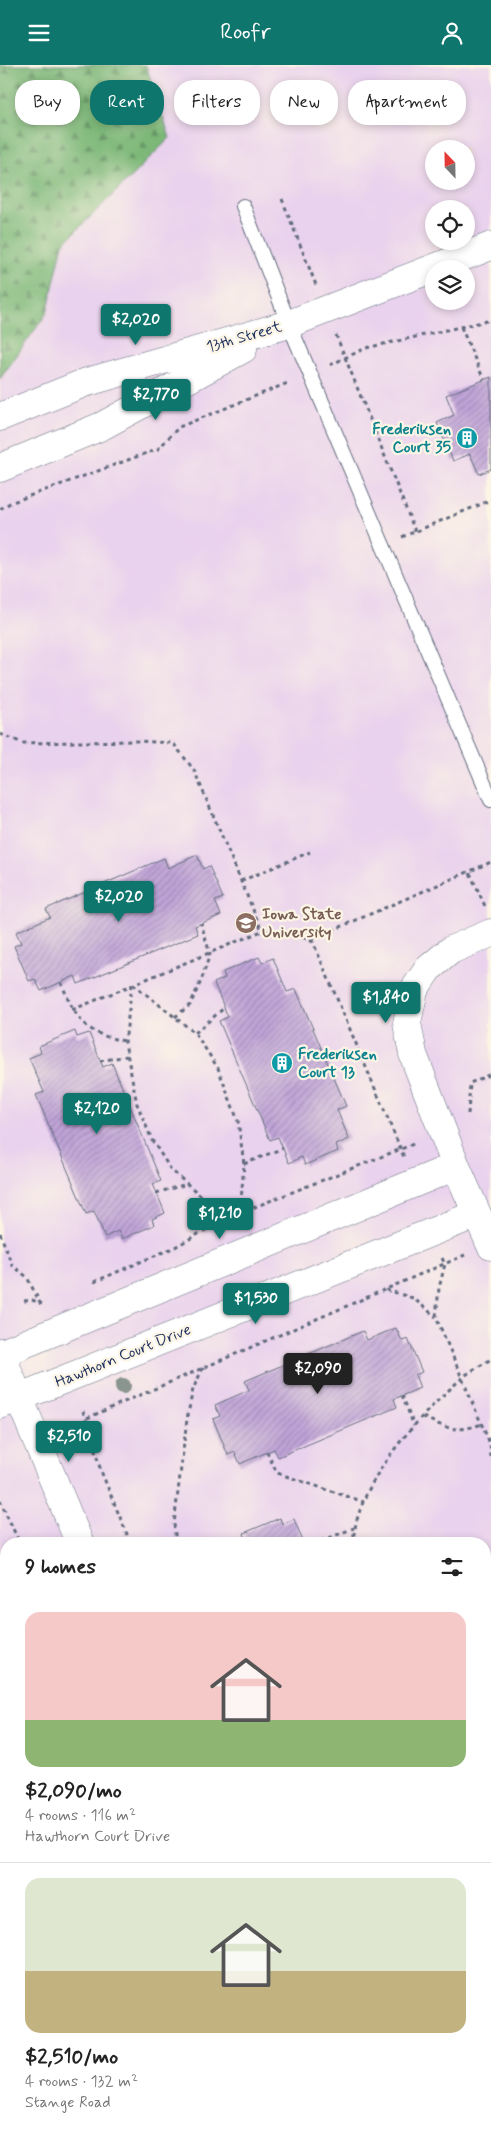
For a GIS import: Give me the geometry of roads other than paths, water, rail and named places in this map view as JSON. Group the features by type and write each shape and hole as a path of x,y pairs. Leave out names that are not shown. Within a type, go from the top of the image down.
{"street":[{"name":"13th Street","path":"0,417 84,383 289,324 491,245"},
{"name":"13th Street","path":"0,468 102,427 289,324"},
{"path":"489,923 428,969 414,990 407,1023 413,1054 456,1166 490,1245"},
{"path":"77,1537 10,1402 0,1353 456,1166"},
{"name":"Hawthorn Court Drive","path":"10,1402 477,1213"}],"lane":[{"path":"243,206 289,324 491,800"}],"place":[{"name":"Frederiksen Court 35","path":"467,438"},
{"name":"Iowa State University","path":"246,923"},
{"name":"Frederiksen Court 13","path":"282,1063"}]}
